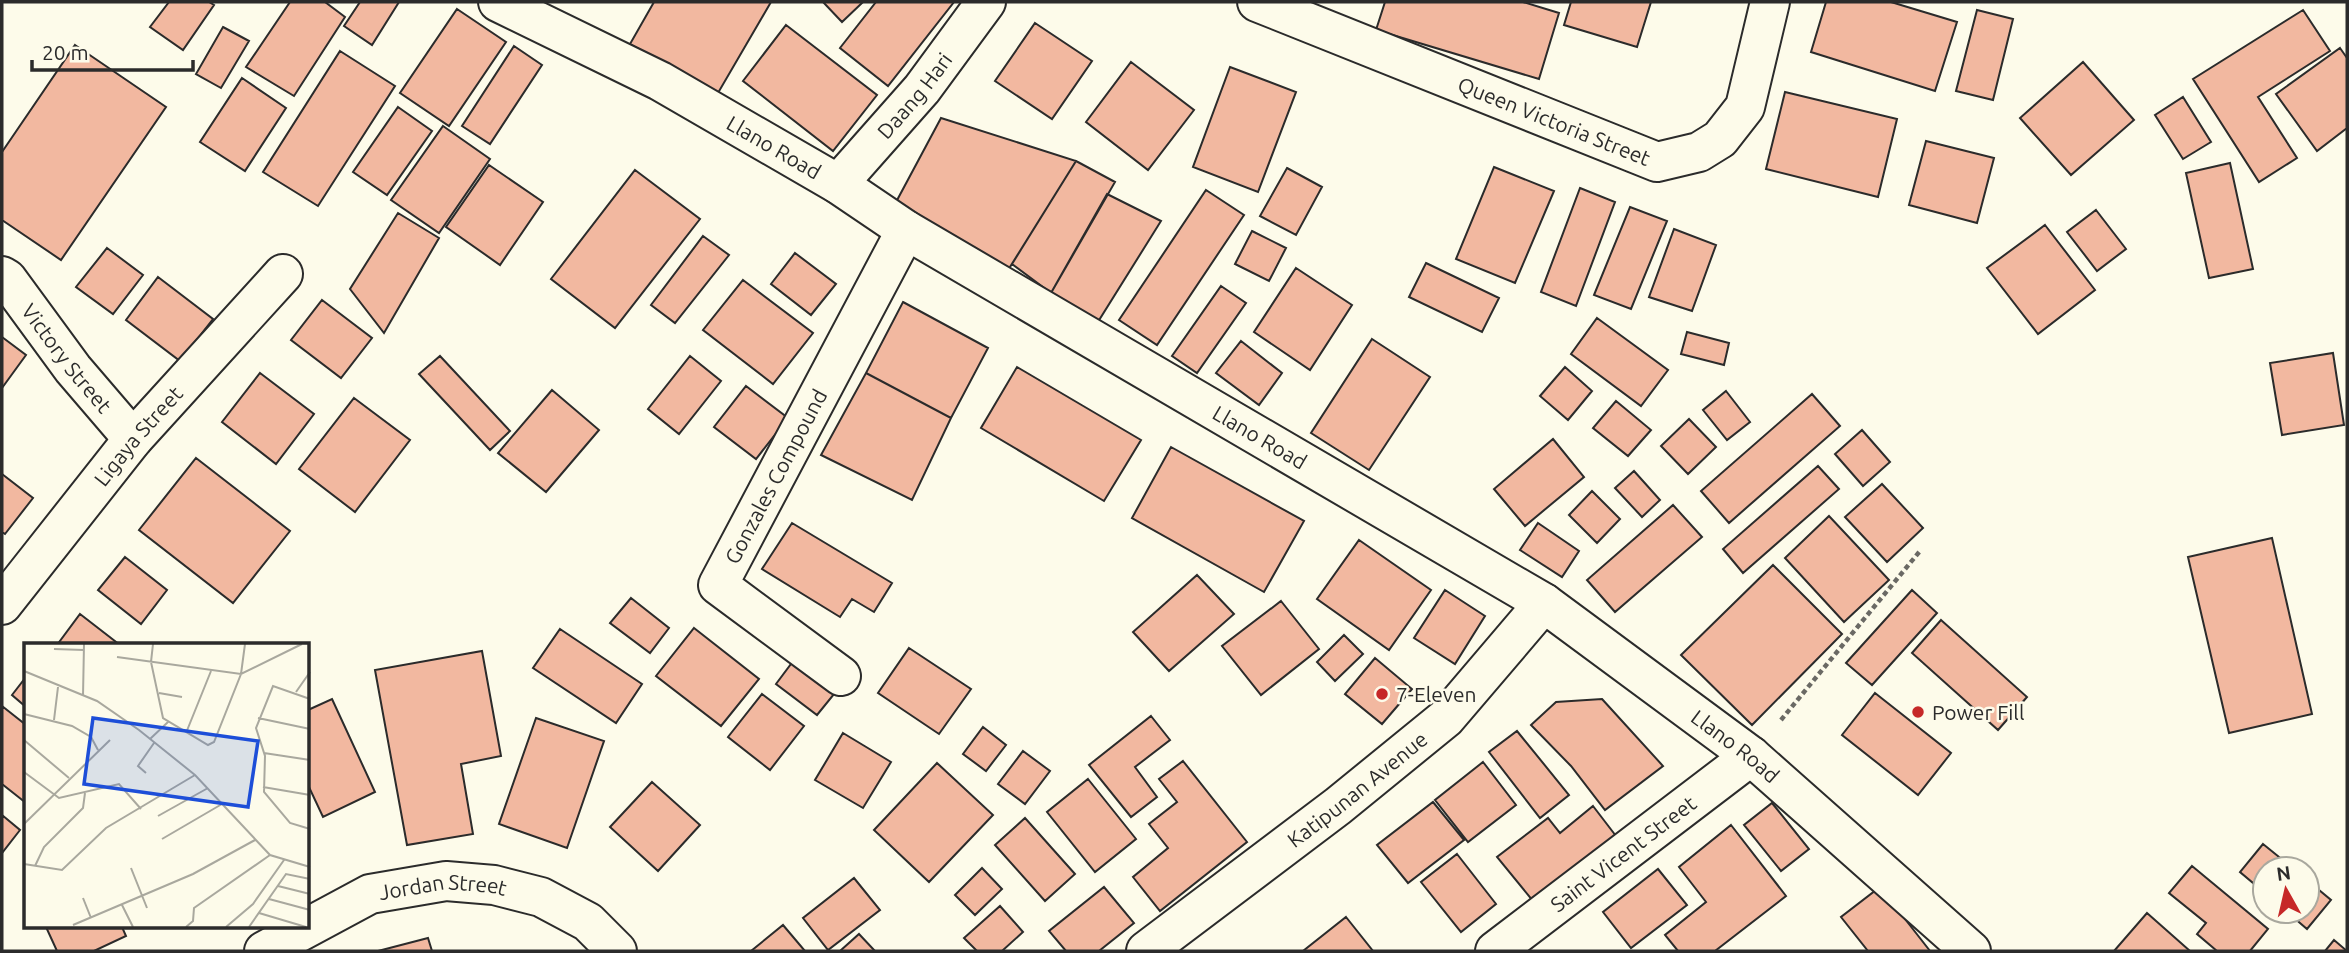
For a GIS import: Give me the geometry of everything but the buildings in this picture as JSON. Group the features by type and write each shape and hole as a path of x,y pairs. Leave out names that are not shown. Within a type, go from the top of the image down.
{"street":[{"name":"Llano Road","path":"498,2 660,81 838,184 906,230 1544,603 1751,756 1970,951"},
{"name":"Daang Hari","path":"838,184 922,89 986,2"},
{"name":"Queen Victoria Street","path":"1257,2 1332,17 1657,162 1699,152 1720,139 1745,107 1770,2"},
{"name":"Gonzales Compound","path":"842,676 718,585 906,230"},
{"name":"Ligaya Street","path":"2,605 133,439 283,274"},
{"name":"Victory Street","path":"2,276 7,279 73,369 133,439"},
{"name":"Katipunan Avenue","path":"1146,951 1338,806 1446,718 1544,603"},
{"name":"Saint Vicent Street","path":"1495,951 1751,756"},
{"name":"Jordan Street","path":"310,926 370,894 446,881 494,885 541,897 588,922 617,951"},
{"name":"Jordan Street","path":"264,951 307,928"}],"path":[{"path":"1751,756 1920,551"}],"place":[{"name":"7-Eleven","path":"1382,694"},
{"name":"Power Fill","path":"1918,712"}]}
